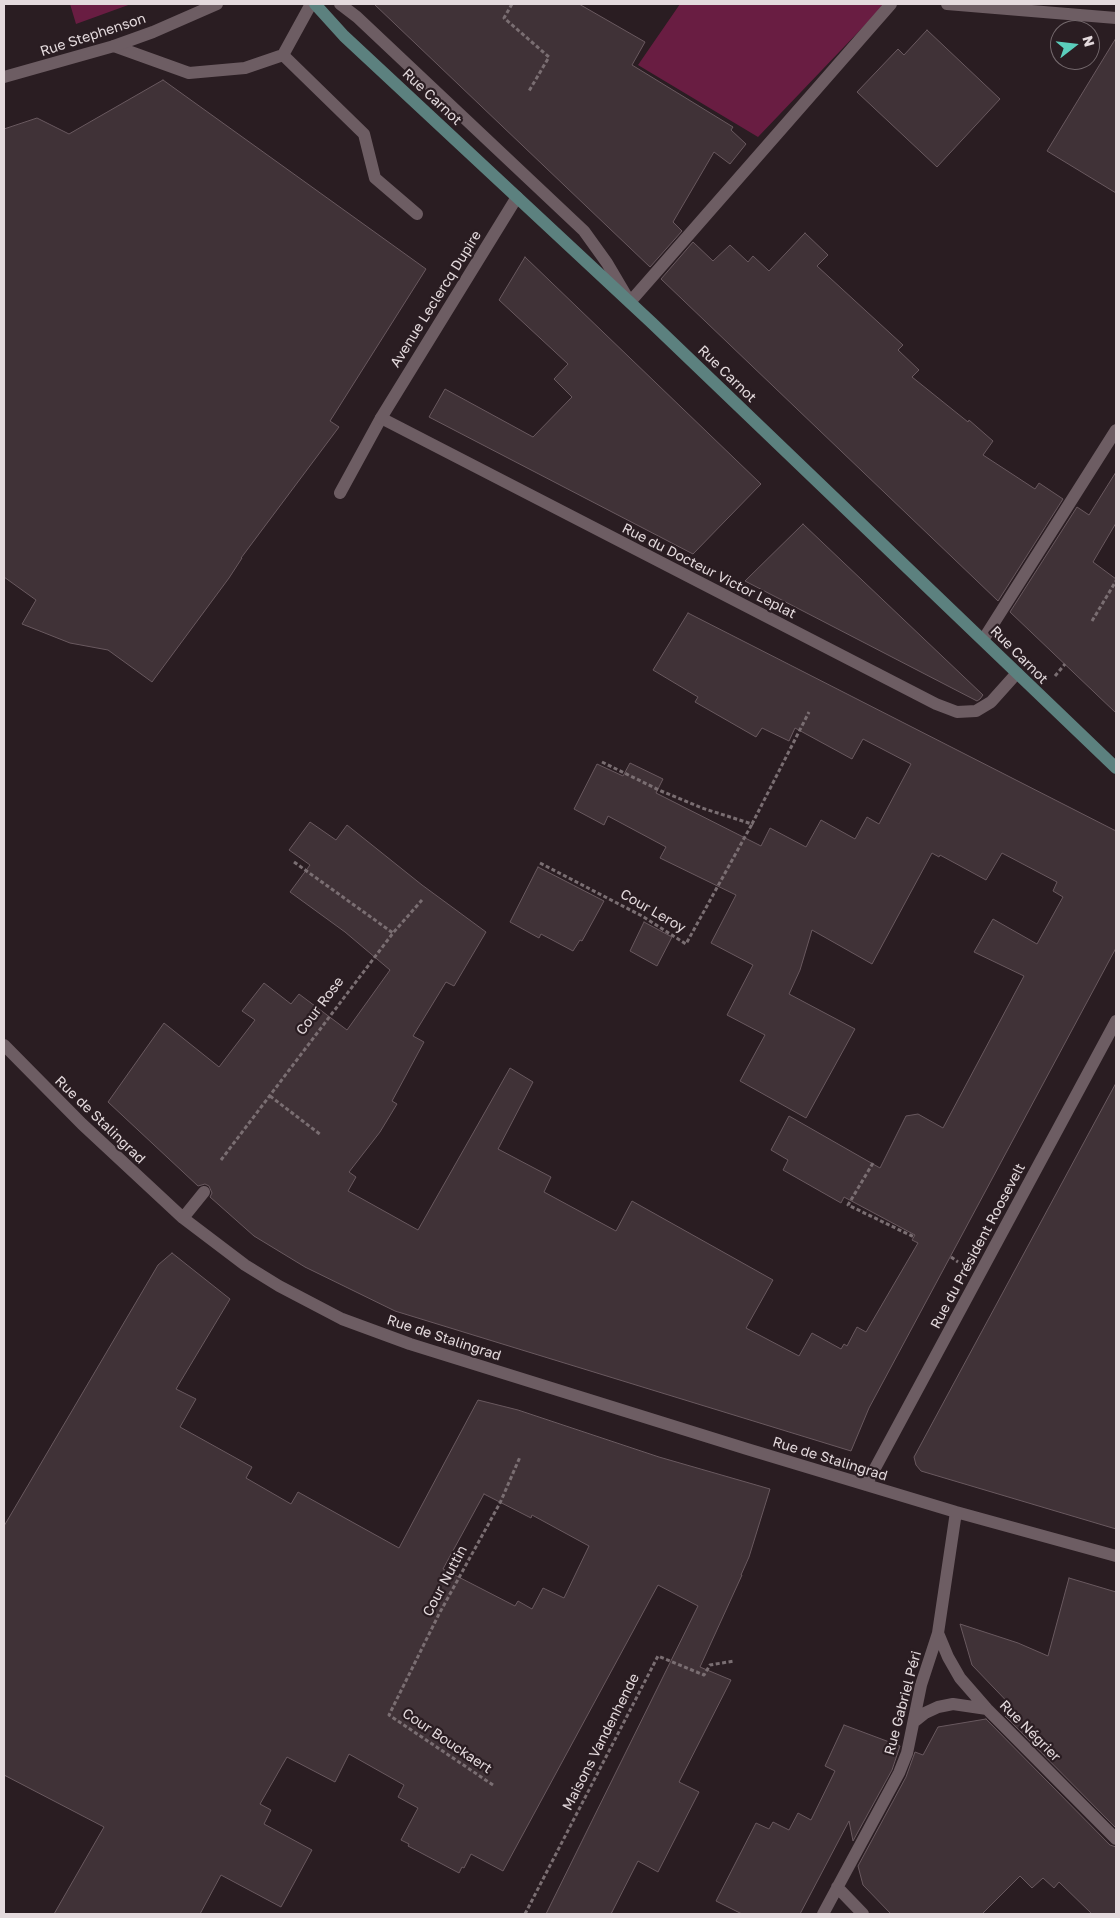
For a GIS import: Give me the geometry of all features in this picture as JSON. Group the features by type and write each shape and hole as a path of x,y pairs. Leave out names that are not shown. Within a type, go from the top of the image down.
{"main road":[{"name":"Rue Carnot","path":"315,4 344,36 630,302 1116,768"}],"street":[{"name":"Rue Stephenson","path":"4,77 114,46 153,32 217,4"},
{"path":"114,46 189,73 245,68 283,55 311,4"},
{"path":"340,4 364,23 584,231 607,263 630,302 891,4"},
{"path":"947,4 1116,18"},
{"path":"283,55 364,134 376,178 417,214"},
{"name":"Avenue Leclercq Dupire","path":"340,493 381,418 517,197"},
{"name":"Rue du Docteur Victor Leplat","path":"381,418 936,704 957,712 976,711 991,702 1017,673"},
{"path":"983,640 1116,430"},
{"name":"Rue du Président Roosevelt","path":"866,1485 1116,1021"},
{"name":"Rue de Stalingrad","path":"4,1045 82,1124 183,1218 245,1265 270,1281 342,1319 436,1352 866,1485 1116,1556"},
{"path":"183,1218 204,1192"},
{"name":"Rue Gabriel Péri","path":"823,1914 899,1773 907,1753 922,1685 938,1633 956,1512"},
{"name":"Rue Négrier","path":"938,1633 948,1657 960,1678 1116,1839"},
{"path":"915,1721 925,1713 938,1707 953,1704 988,1709"},
{"path":"837,1887 863,1914"}],"path":[{"path":"512,4 504,18 549,57 529,91"},
{"path":"1092,621 1116,581"},
{"name":"Cour Leroy","path":"540,863 642,916 686,944 752,824 809,712"},
{"path":"602,762 661,791 702,808 752,824"},
{"path":"294,862 393,933"},
{"name":"Cour Rose","path":"221,1160 393,933 422,900"},
{"path":"270,1096 321,1135"},
{"path":"873,1163 848,1205 914,1237"},
{"name":"Cour Nuttin","path":"389,1715 439,1614 500,1503 520,1458"},
{"name":"Maisons Vandenhende","path":"525,1914 658,1656 704,1675 710,1665 734,1661"},
{"name":"Cour Bouckaert","path":"389,1715 493,1785"}],"shaded area":[{"path":"70,4 131,4 76,24"},
{"path":"680,4 885,4 758,137 638,65"}],"building":[{"path":"374,4 579,4 645,42 632,65 733,127 731,130 746,144 730,164 714,152 673,222 682,231 650,267"},
{"path":"927,30 1000,99 937,167 857,92 898,49 904,55"},
{"path":"1116,38 1116,193 1047,151 1096,70 1100,70 1100,64"},
{"path":"163,80 426,269 330,421 339,427 241,558 229,578 152,682 108,650 70,643 22,624 36,600 4,577 4,129 37,118 69,134"},
{"path":"805,233 828,255 817,266 903,345 898,350 919,370 912,377 968,422 969,420 993,441 983,455 1035,489 1039,483 1063,499 998,601 661,279 693,242 713,261 730,245 748,262 753,256 769,271"},
{"path":"525,257 761,484 693,554 429,417 445,389 533,437 572,397 554,379 568,364 499,300"},
{"path":"1116,472 1116,523 1093,562 1116,579 1116,713 1010,612 1077,507 1089,515"},
{"path":"803,524 983,695 980,699 977,701 745,581"},
{"path":"688,613 1116,831 1116,948 869,1408 851,1451 395,1311 305,1267 254,1236 210,1197 212,1193 209,1186 205,1184 198,1186 108,1102 164,1023 219,1067 255,1020 242,1011 264,983 291,1004 299,994 347,1030 390,970 345,932 290,892 310,865 289,850 310,822 336,840 347,825 422,885 486,932 454,986 446,982 413,1036 424,1042 392,1101 397,1104 380,1132 349,1172 356,1177 348,1191 418,1230 510,1068 533,1082 498,1149 551,1177 544,1192 616,1231 632,1201 773,1280 746,1328 799,1356 812,1333 841,1349 844,1344 847,1346 857,1327 866,1332 918,1243 912,1240 915,1235 844,1197 841,1203 783,1170 788,1160 771,1150 789,1116 880,1168 906,1116 918,1114 943,1128 1024,976 974,952 993,919 1037,944 1063,897 1053,891 1057,882 1002,853 986,880 940,855 939,857 932,853 872,964 812,930 800,970 789,994 855,1029 806,1118 740,1081 765,1035 727,1015 753,965 711,943 736,895 660,858 666,847 608,816 604,825 574,809 597,764 623,776 630,763 663,779 656,793 761,846 770,828 806,847 821,820 855,839 867,817 879,824 911,764 863,739 852,759 795,728 789,741 762,728 756,737 695,702 698,697 653,670"},
{"path":"538,867 604,901 582,941 580,940 573,951 541,934 539,938 510,922"},
{"path":"644,922 672,937 657,966 630,951"},
{"path":"1116,1083 1116,1529 921,1471 916,1465 914,1457"},
{"path":"172,1253 230,1299 176,1389 196,1399 180,1427 252,1467 246,1478 291,1504 298,1492 399,1548 478,1400 518,1410 659,1457 770,1489 742,1575 700,1667 731,1680 679,1782 699,1792 658,1872 638,1861 611,1914 546,1914 698,1606 658,1585 503,1871 471,1854 464,1868 462,1867 459,1873 408,1846 409,1844 401,1840 418,1808 398,1797 404,1785 349,1754 335,1782 287,1757 260,1804 271,1810 264,1824 312,1850 281,1907 221,1875 200,1914 54,1914 104,1827 4,1775 4,1526 158,1265","holes":["484,1494 531,1518 532,1515 589,1546 564,1598 543,1588 532,1609 518,1601 515,1606 443,1569"]},
{"path":"1069,1578 1116,1592 1116,1828 1005,1716 1019,1714 972,1665 960,1624 1018,1643 1048,1656"},
{"path":"986,1719 1110,1845 1116,1847 1116,1914 1092,1914 1059,1882 1054,1888 1043,1878 1032,1888 1020,1876 982,1914 891,1914 863,1885 858,1866 906,1777 915,1752 923,1755 938,1727"},
{"path":"844,1725 900,1746 892,1770 853,1841 849,1821 800,1914 742,1914 716,1901 756,1823 769,1829 773,1822 789,1830 798,1813 811,1820 835,1771 825,1766"}]}
